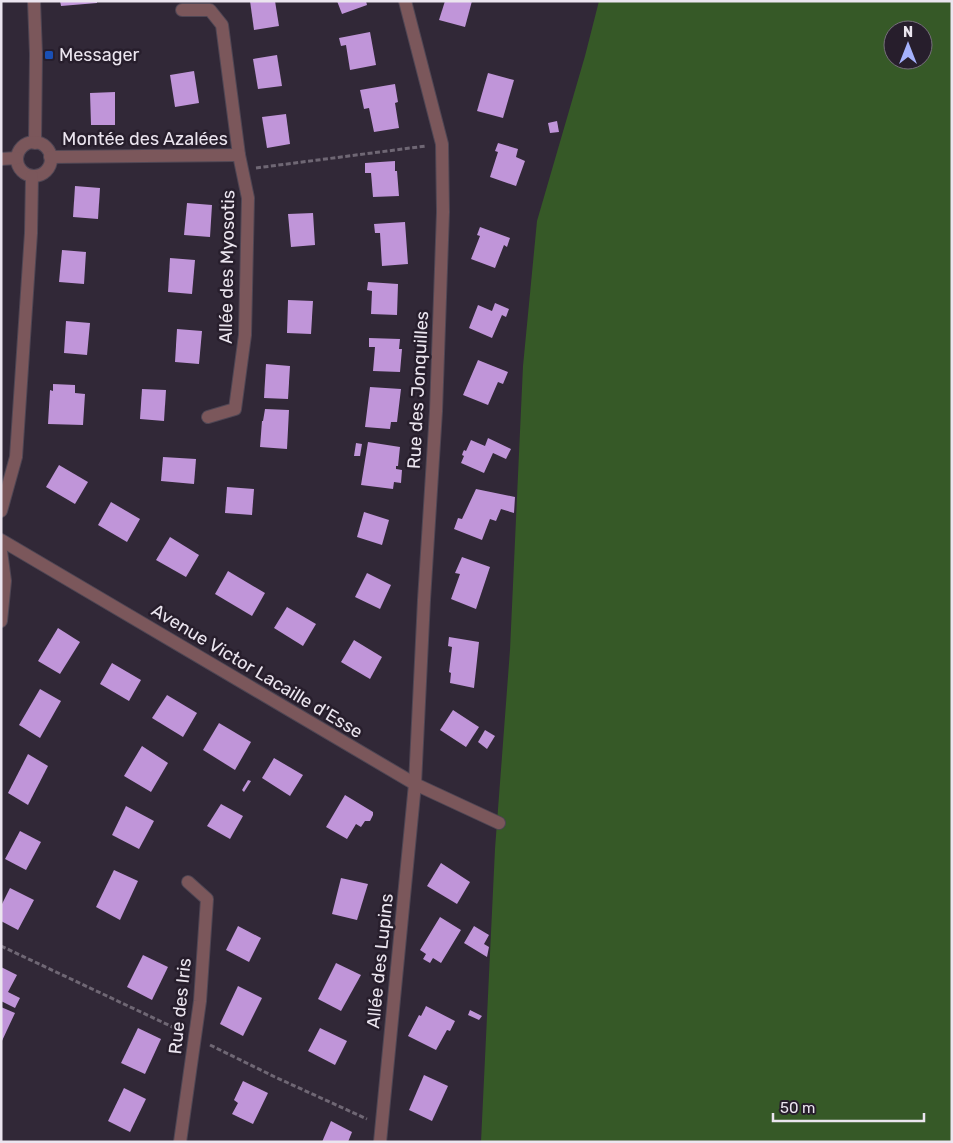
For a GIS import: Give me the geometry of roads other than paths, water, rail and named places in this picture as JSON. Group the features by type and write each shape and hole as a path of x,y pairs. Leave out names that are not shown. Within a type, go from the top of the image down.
{"street":[{"path":"34,1 36,37 35,143"},
{"name":"Rue des Jonquilles","path":"405,1 442,144 443,212 436,411 414,784"},
{"name":"Allée des Myosotis","path":"182,10 210,10 222,25 240,156 248,198 245,335 235,409 208,418"},
{"path":"28,143 35,143 45,147 50,157 49,167 46,171 32,176 21,170 17,158 18,152 28,143"},
{"name":"Montée des Azalées","path":"50,157 240,156"},
{"path":"1,158 17,158"},
{"path":"1,511 16,457 31,234 32,176"},
{"name":"Avenue Victor Lacaille d'Esse","path":"1,540 414,784 499,823"},
{"path":"1,550 5,581 1,621"},
{"name":"Allée des Lupins","path":"380,1142 414,784"},
{"name":"Rue des Iris","path":"180,1142 200,1001 207,899 188,882"}],"place":[{"name":"Messager","path":"49,55"}]}
